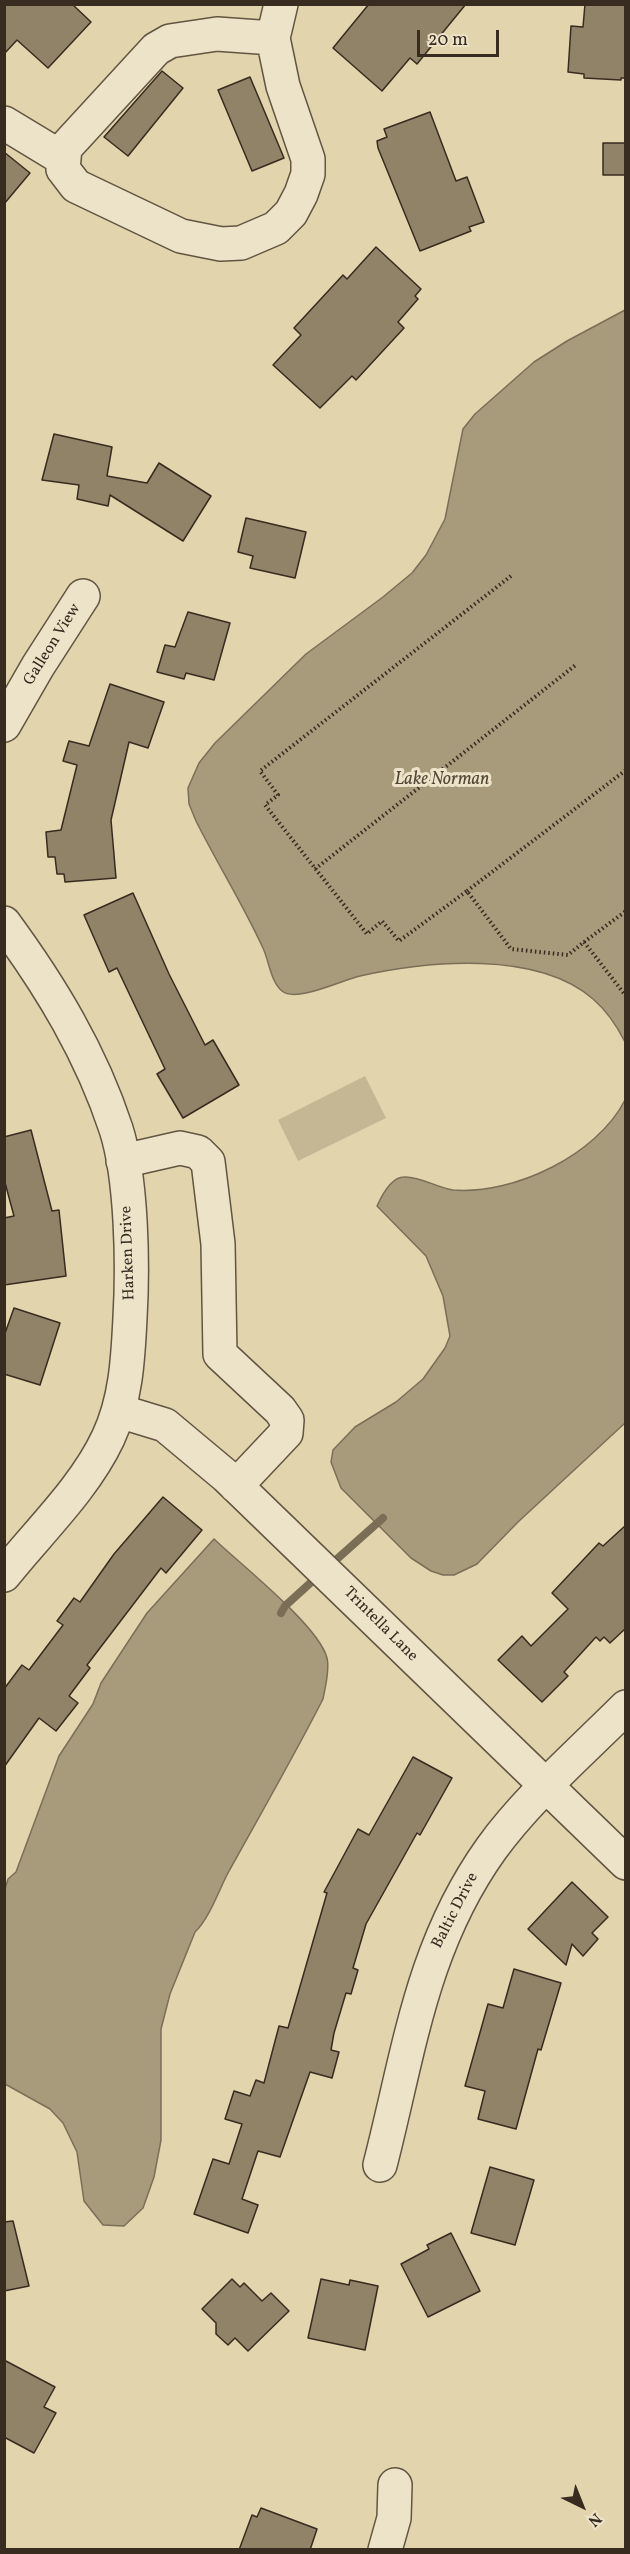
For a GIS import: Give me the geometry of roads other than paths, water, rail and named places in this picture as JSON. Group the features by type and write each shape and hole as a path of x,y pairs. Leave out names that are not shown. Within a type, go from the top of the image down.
{"street":[{"path":"273,38 217,34 191,36 170,41 156,49 65,148 62,158 63,168 76,186 181,236 221,244 241,243 276,228 291,213 308,174 308,159 283,86 273,38 281,4"},
{"path":"4,123 62,158"},
{"name":"Galleon View","path":"4,724 83,596"},
{"name":"Harken Drive","path":"4,923 46,981 73,1028 116,1130 123,1161 132,1278 128,1367 119,1411 108,1439 92,1465 4,1575"},
{"path":"123,1161 180,1148 198,1152 208,1162 218,1244 220,1354 280,1410 287,1420 286,1433 236,1486"},
{"name":"Trintella Lane","path":"119,1411 165,1425 236,1486 626,1863"},
{"name":"Baltic Drive","path":"380,2165 423,1986 438,1945 474,1874 492,1848 530,1803 626,1707"},
{"path":"386,2550 394,2518 395,2485"}],"water":[{"name":"Lake Norman","path":"625,310 625,1042 603,1009 570,983 512,966 448,964 417,966 360,976 308,993 289,994 282,991 272,976 254,930 189,804 188,788 199,763 215,743 306,654 412,573 426,555 445,519 463,429 475,414 534,362 567,341"},
{"path":"625,1100 625,1423 518,1522 477,1564 454,1575 443,1575 431,1571 411,1558 341,1488 331,1462 333,1450 355,1427 396,1402 423,1379 445,1348 450,1336 443,1296 426,1256 377,1206 388,1187 399,1178 416,1178 453,1190 477,1190 502,1186 551,1168 595,1138 612,1120"},
{"path":"214,1539 310,1629 327,1658 327,1679 323,1699 209,1912 195,1932 170,1994 161,2029 161,2140 154,2177 143,2208 124,2226 103,2225 84,2201 77,2152 63,2123 50,2109 5,2084 5,1889 8,1879 16,1872 59,1756 93,1704 101,1683 147,1613"}],"waterway":[{"path":"328,1567 383,1518"},
{"path":"281,1613 285,1606 318,1576"}]}
